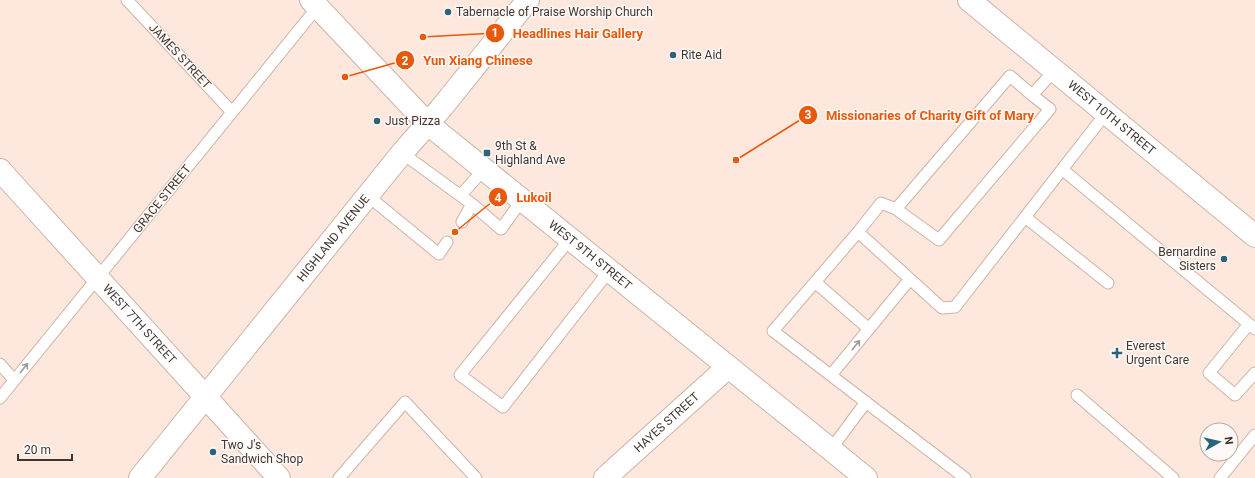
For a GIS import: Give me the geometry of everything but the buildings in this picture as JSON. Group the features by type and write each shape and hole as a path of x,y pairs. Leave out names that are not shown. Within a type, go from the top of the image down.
{"main road":[{"name":"HIGHLAND AVENUE","path":"140,478 402,153 428,124 528,0"},
{"name":"WEST 10TH STREET","path":"969,0 989,8 1054,71 1255,236"},
{"name":"WEST 9TH STREET","path":"317,2 428,124 866,478"},
{"name":"WEST 7TH STREET","path":"0,170 279,478"},
{"name":"HAYES STREET","path":"605,478 728,367"}],"lane":[{"name":"JAMES STREET","path":"127,0 232,112"},
{"name":"GRACE STREET","path":"0,398 232,112 317,2"},
{"path":"1032,95 1054,71"},
{"path":"896,209 1010,76 1050,109 939,240 896,209 881,203 773,331 965,478"},
{"path":"858,232 942,308 955,307 1106,113"},
{"path":"402,153 472,204 501,229 522,200"},
{"path":"460,195 484,169"},
{"path":"1062,170 1252,326 1209,373 1235,395 1255,373"},
{"path":"368,196 440,254 447,242"},
{"path":"462,222 472,204"},
{"path":"1025,217 1108,283"},
{"path":"570,239 460,375 503,406 610,271"},
{"path":"831,375 910,279"},
{"path":"815,282 869,329"},
{"path":"0,364 14,380"},
{"path":"1077,395 1173,478"},
{"path":"339,478 404,402 476,478"},
{"path":"831,450 866,402"},
{"path":"1220,478 1255,435"}],"place":[{"name":"Tabernacle of Praise Worship Church","path":"448,12"},
{"name":"Headlines Hair Gallery","path":"423,37"},
{"name":"Rite Aid","path":"673,55"},
{"name":"Yun Xiang Chinese","path":"345,77"},
{"name":"Just Pizza","path":"377,121"},
{"name":"9th St & Highland Ave","path":"487,153"},
{"name":"Missionaries of Charity Gift of Mary","path":"736,160"},
{"name":"Lukoil","path":"455,232"},
{"name":"Bernardine Sisters","path":"1224,259"},
{"name":"Everest Urgent Care","path":"1117,353"},
{"name":"Two J's Sandwich Shop","path":"213,452"}]}
